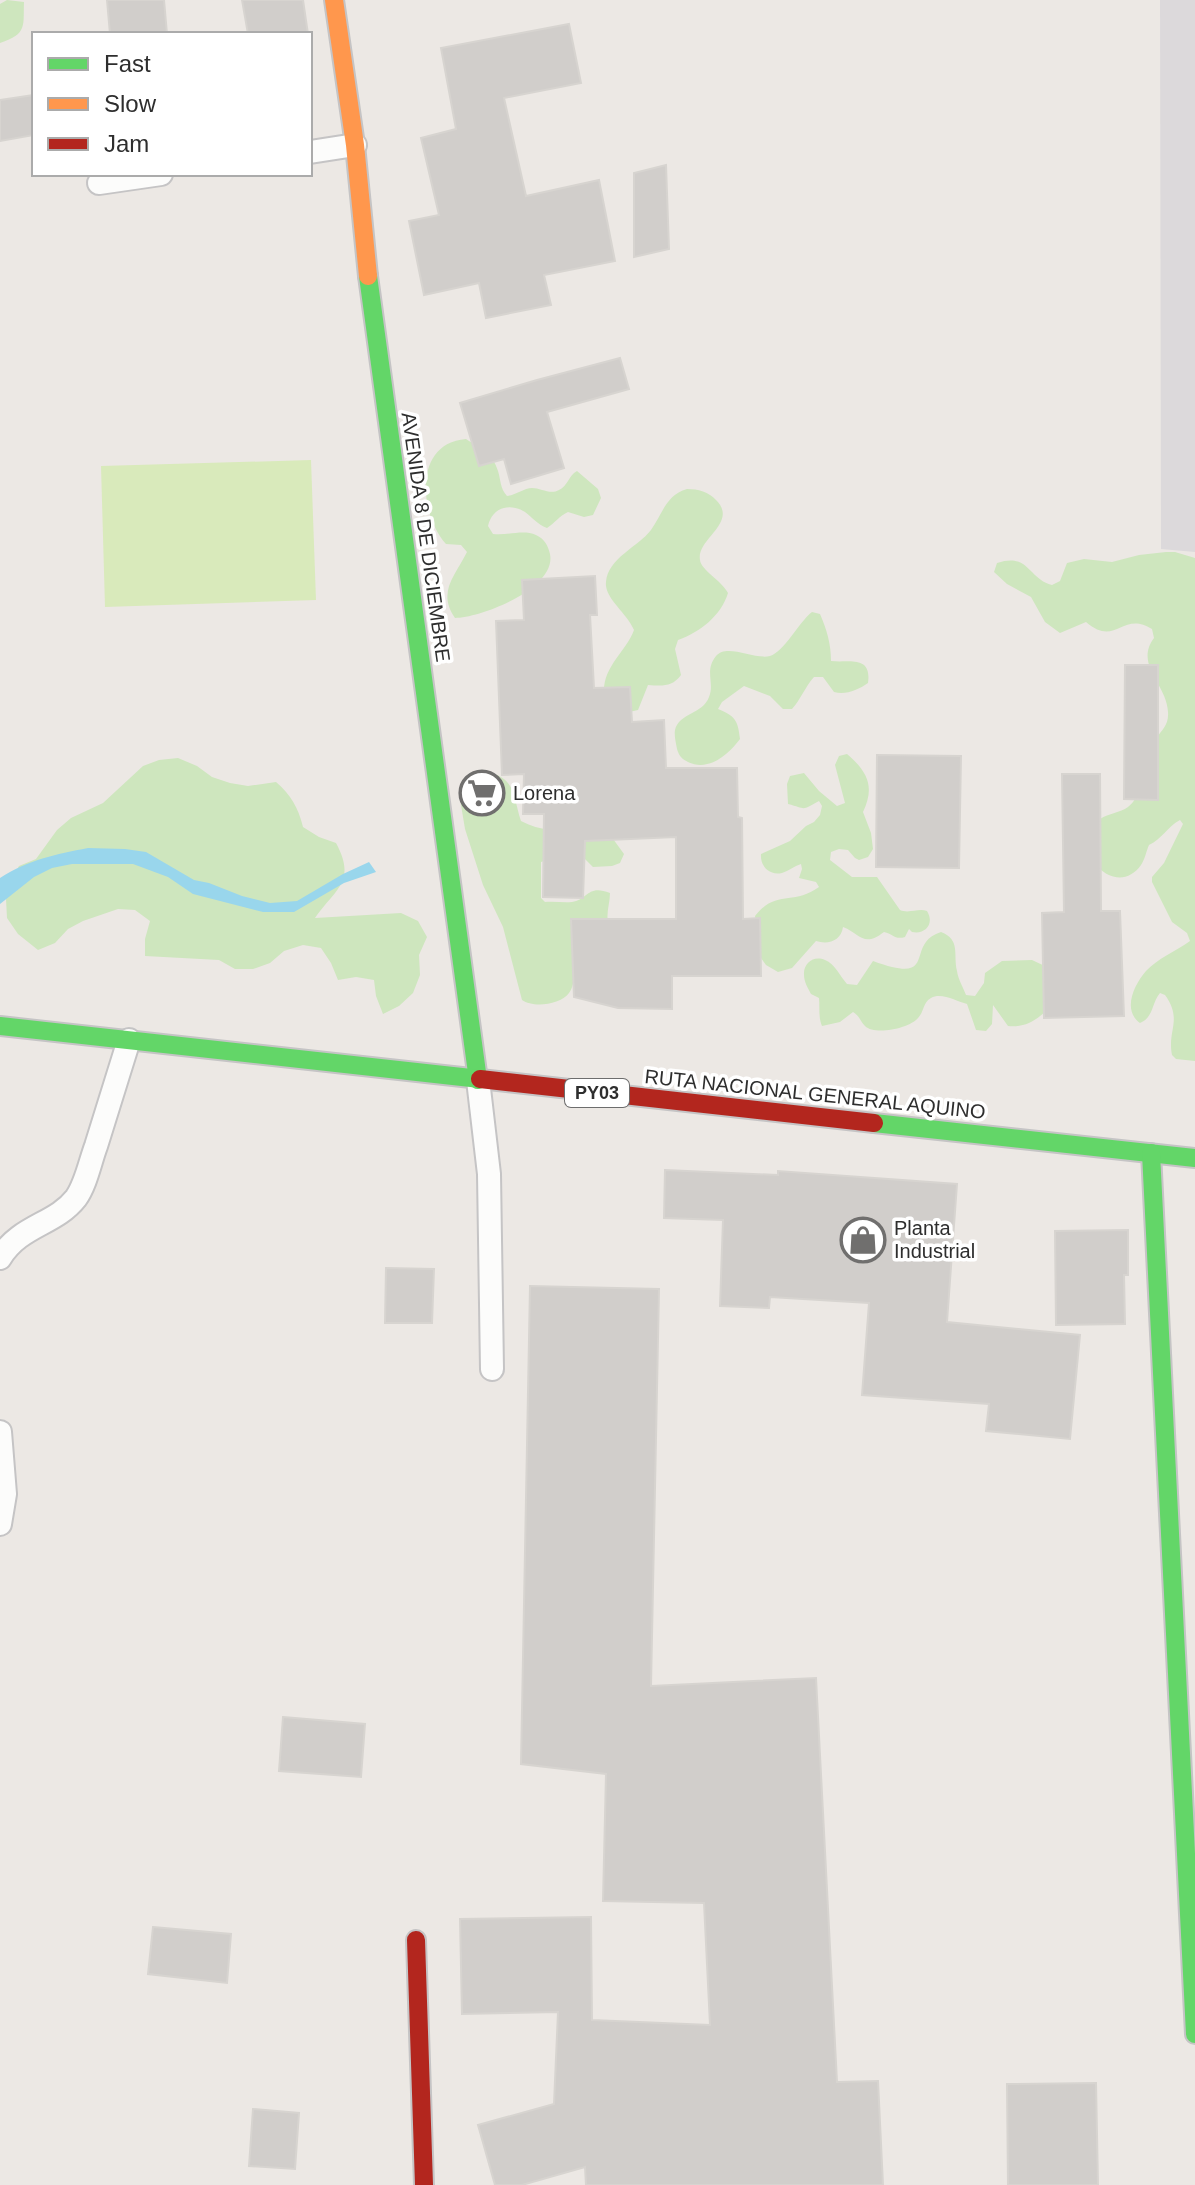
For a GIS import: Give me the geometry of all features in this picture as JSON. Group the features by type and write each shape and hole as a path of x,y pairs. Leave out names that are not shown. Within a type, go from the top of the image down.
{"main road":[{"name":"AVENIDA 8 DE DICIEMBRE","path":"334,0 355,145 368,274 478,1080"},
{"name":"RUTA NACIONAL GENERAL AQUINO","path":"0,1026 1195,1158"},
{"path":"1151,1153 1195,2034"},
{"path":"416,1940 424,2185"}],"lane":[{"path":"312,152 355,145"},
{"path":"99,183 147,176"},
{"path":"0,1258 7,1245 29,1228 61,1213 77,1197 129,1040"},
{"path":"478,1080 489,1174 492,1369"},
{"path":"0,1432 5,1494 0,1524"}],"shaded area":[{"path":"1160,0 1195,0 1195,552 1161,549"}],"green space":[{"path":"7,0 24,2 23,23 20,32 0,43 0,4"},
{"path":"466,439 493,460 507,496 532,488 556,491 577,471 598,489 601,498 593,515 584,517 568,512 547,528 519,509 507,507 497,511 488,526 493,534 531,533 539,537 546,543 550,554 549,567 542,578 515,599 482,613 455,618 450,609 448,592 467,552 461,545 446,544 437,531 426,499 426,482 429,466 437,453 449,443"},
{"path":"311,460 316,600 105,607 101,466"},
{"path":"687,489 707,493 722,508 720,524 700,552 700,560 728,593 709,622 678,640 675,649 681,675 667,685 648,685 638,710 629,712 604,693 607,675 634,630 606,588 608,574 618,559 651,530 670,500"},
{"path":"1166,552 1195,558 1195,1061 1176,1059 1172,1055 1174,1018 1165,995 1160,993 1148,1017 1140,1023 1131,1005 1137,983 1146,971 1190,941 1187,933 1172,922 1152,882 1183,824 1180,820 1149,845 1141,865 1132,874 1115,877 1099,868 1100,819 1125,809 1134,801 1152,747 1167,720 1163,692 1149,666 1149,648 1154,638 1152,629 1133,624 1105,631 1086,622 1060,633 1045,622 1031,597 1007,584 994,572 997,563 1016,561 1052,585 1060,581 1067,563 1084,559 1112,562"},
{"path":"812,612 820,614 831,661 863,664 868,683 852,691 838,693 823,677 814,677 792,709 783,709 770,696 744,686 722,702 718,709 737,723 740,739 735,745 718,760 703,765 682,758 675,737 677,724 706,703 711,692 712,661 716,656 721,652 734,651 770,656 781,649"},
{"path":"847,754 860,767 869,787 863,812 873,849 868,857 859,860 848,850 839,849 831,852 830,860 852,877 877,877 900,910 927,911 929,924 921,932 909,929 902,938 884,932 867,939 843,927 837,939 816,941 792,968 778,972 761,958 755,916 770,903 801,896 819,887 816,882 799,878 801,864 782,873 773,873 764,866 761,854 790,841 820,815 822,806 819,801 804,808 788,804 787,784 790,776 804,773 837,806 845,803 835,765 839,756"},
{"path":"178,758 230,783 248,786 276,782 293,802 303,827 336,843 342,856 344,876 336,892 315,918 401,913 418,921 427,937 419,955 420,975 413,993 399,1006 383,1014 374,980 356,977 338,980 321,948 303,945 284,951 270,963 253,969 235,969 219,960 145,956 145,939 150,921 135,910 118,909 83,921 68,929 55,943 38,950 18,934 7,918 6,899 10,882 19,866 36,859 57,830 71,818 103,803 143,766"},
{"path":"487,772 509,784 521,821 552,830 608,832 624,854 620,863 612,866 593,867 581,855 541,862 541,898 545,902 577,901 597,890 610,893 609,926 583,962 569,993 553,1003 533,1004 522,1000 503,927 483,885 465,829 459,793 470,778"},
{"path":"941,932 954,943 958,974 966,995 975,996 984,983 985,973 1002,961 1032,960 1049,968 1048,1009 1030,1022 1008,1026 993,1005 992,1024 986,1031 976,1030 967,1004 935,996 926,1002 914,1022 900,1028 870,1029 853,1012 840,1022 822,1026 819,998 811,994 804,978 805,967 810,961 829,962 847,984 857,985 873,961 907,969 914,966 924,945"}],"water":[{"path":"88,848 146,852 194,880 270,903 297,901 369,862 376,872 344,883 294,912 263,912 193,894 168,877 133,864 72,864 52,868 34,877 0,904 0,878 42,858"}],"building":[{"path":"107,0 164,0 167,32 110,32"},
{"path":"242,0 303,0 308,32 248,32"},
{"path":"569,24 581,83 504,98 526,196 599,180 615,261 544,275 551,305 486,318 479,283 424,295 409,221 439,215 421,138 456,129 441,48"},
{"path":"32,95 32,135 0,141 0,100"},
{"path":"666,165 669,249 634,257 634,173"},
{"path":"620,358 629,389 547,412 564,468 511,484 504,459 479,466 460,403"},
{"path":"595,576 597,615 590,615 594,688 630,687 632,722 664,720 666,768 737,768 738,817 742,818 743,919 760,918 761,976 672,976 672,1009 618,1008 574,997 571,919 676,919 676,837 585,841 583,898 543,897 544,814 523,814 524,774 502,775 496,621 524,620 522,580"},
{"path":"1125,665 1158,665 1158,800 1124,799"},
{"path":"877,755 961,756 959,868 876,867"},
{"path":"1062,774 1100,774 1101,911 1120,911 1124,1016 1044,1018 1042,913 1064,912"},
{"path":"665,1170 778,1175 778,1171 957,1184 947,1322 1080,1335 1070,1439 986,1431 989,1404 862,1395 869,1303 770,1297 769,1308 720,1306 723,1220 664,1218"},
{"path":"1128,1230 1128,1275 1124,1275 1125,1324 1056,1325 1055,1231"},
{"path":"386,1268 434,1269 432,1323 385,1323"},
{"path":"530,1286 659,1289 651,1686 816,1678 837,2082 878,2081 883,2185 586,2185 585,2167 522,2185 495,2185 478,2125 554,2104 558,2012 462,2014 460,1919 591,1917 592,2020 710,2025 704,1903 603,1901 606,1774 521,1764"},
{"path":"283,1717 365,1724 361,1777 279,1771"},
{"path":"153,1927 231,1934 227,1983 148,1974"},
{"path":"1096,2083 1098,2185 1008,2185 1007,2084"},
{"path":"253,2109 299,2113 295,2169 249,2166"}],"traffic: fast":[{"path":"368,276 478,1080"},
{"path":"0,1026 480,1079"},
{"path":"874,1123 1195,1158"},
{"path":"1151,1153 1195,2034"}],"traffic: slow":[{"path":"334,0 355,145 368,276"}],"traffic: jam":[{"path":"480,1079 874,1123"},
{"path":"416,1940 424,2185"}],"place":[{"name":"Lorena","path":"482,793"},
{"name":"Planta Industrial","path":"863,1240"}]}
